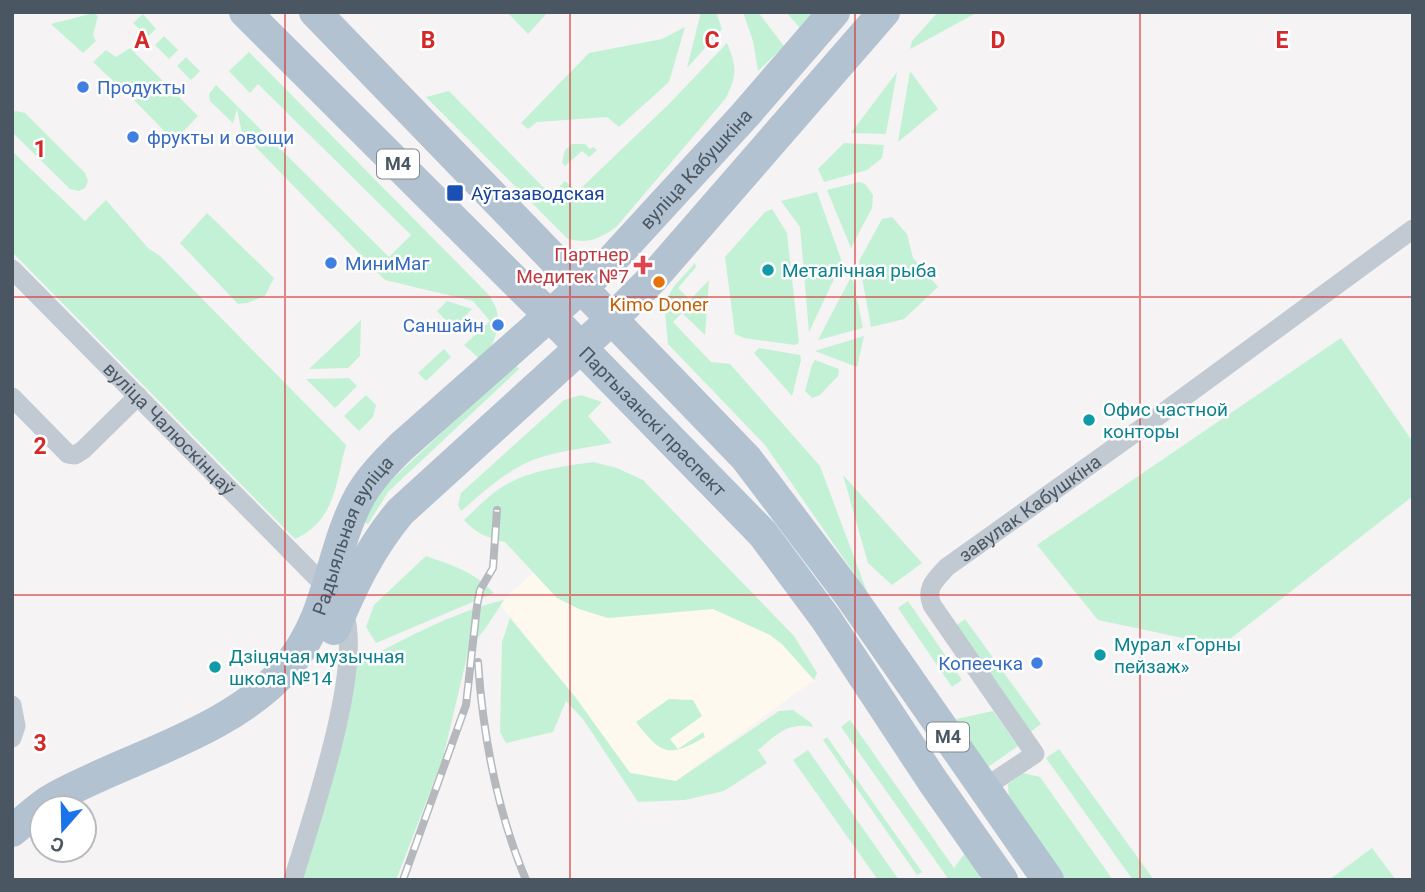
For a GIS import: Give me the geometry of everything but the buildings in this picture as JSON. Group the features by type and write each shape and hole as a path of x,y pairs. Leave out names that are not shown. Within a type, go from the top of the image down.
{"main road":[{"name":"Партызанскі праспект","path":"245,12 764,534 826,618 932,780 1002,880"},
{"name":"Партызанскі праспект","path":"315,12 746,458 849,594 1048,880"},
{"name":"вуліца Кабушкіна","path":"550,316 610,262 745,115 834,12"},
{"name":"вуліца Кабушкіна","path":"612,319 652,279 884,12"},
{"name":"Радыяльная вуліца","path":"98,798 262,720 296,690 323,653 352,514 376,472 550,316"},
{"name":"Радыяльная вуліца","path":"12,831 51,800 187,736 262,694 289,666 319,615 400,512 612,319"},
{"path":"932,780 963,797 975,795 984,788"},
{"path":"12,854 28,841"}],"street":[{"name":"завулак Кабушкіна","path":"984,788 1035,754 932,606 928,596 931,583 947,567 1413,229"},
{"name":"вуліца Чалюскінцаў","path":"12,269 335,598"},
{"path":"12,397 68,454 75,455 138,396"},
{"path":"293,880 334,738 348,665 348,623 335,598"},
{"path":"12,705 16,726 12,738"}],"shaded area":[{"path":"534,572 557,598 608,618 713,609 770,635 782,644 814,680 676,781 630,772 577,699 499,603"}],"green space":[{"path":"507,12 548,12 528,34"},
{"path":"701,12 716,12 722,29 687,68"},
{"path":"743,12 758,12 784,46 758,71 753,41"},
{"path":"786,12 813,12 800,28"},
{"path":"938,12 978,12 910,49 912,41"},
{"path":"94,13 98,16 93,35 96,41 83,53 51,24"},
{"path":"143,14 156,29 147,37 133,23"},
{"path":"685,27 669,82 619,127 607,117 537,122 528,129 521,123 589,53 662,39"},
{"path":"164,36 178,50 169,59 155,45"},
{"path":"727,43 733,58 734,71 726,98 617,226 588,241 568,239 426,97 449,91 544,188 557,189 565,181 577,192 670,103"},
{"path":"130,48 163,81 123,90 93,62 106,50 116,57"},
{"path":"249,52 487,293 496,308 498,322 493,343 481,360 464,345 490,321 473,301 385,280 242,133 237,109 233,123 210,101 209,94 216,85 389,257 411,235 258,84 250,93 229,71"},
{"path":"186,57 200,71 191,80 177,66"},
{"path":"910,71 938,109 898,142"},
{"path":"897,72 886,134 851,133"},
{"path":"172,90 198,116 174,141 134,100"},
{"path":"12,113 25,113 85,173 88,181 85,188 79,191 70,189 12,132"},
{"path":"844,143 884,145 882,158 867,170 824,182 818,169"},
{"path":"572,144 585,144 590,149 593,147 597,150 589,157 582,151 565,166 562,163 565,150"},
{"path":"12,151 85,221 106,200 149,249 160,256 346,445 332,500 319,522 309,531 295,539 12,252"},
{"path":"859,182 865,184 873,195 872,208 851,248 827,190"},
{"path":"817,192 842,262 809,332 800,227 781,201"},
{"path":"772,209 787,233 799,343 795,345 744,338 735,334 725,257 765,212"},
{"path":"207,213 274,278 265,296 238,304 180,243"},
{"path":"892,217 907,234 913,258 938,287 904,319 871,327 859,261 882,219"},
{"path":"695,263 696,267 678,288 690,300 709,280 705,335 682,313 673,322 711,362 730,364 820,466 867,592 765,445 668,344 664,303 675,285"},
{"path":"852,275 863,328 818,340"},
{"path":"447,301 472,309 454,329 437,311"},
{"path":"361,320 360,356 348,368 309,369"},
{"path":"864,336 857,367 815,351"},
{"path":"1341,338 1413,442 1413,496 1221,646 1098,620 1037,545"},
{"path":"759,348 800,355 792,396 754,353"},
{"path":"444,349 451,357 426,381 418,373"},
{"path":"815,360 839,369 838,376 820,395 812,398 805,391"},
{"path":"515,364 519,369 388,492 368,524 363,521 383,488"},
{"path":"349,378 357,386 335,408 306,379"},
{"path":"366,395 376,405 373,417 359,431 344,416"},
{"path":"581,395 602,402 588,416 612,443 532,460 505,475 461,511 458,505 461,493 564,400"},
{"path":"593,462 617,468 643,480 794,636 817,673 814,680 782,644 770,635 713,609 608,618 579,609 557,598 505,542 482,534 464,520 485,500 517,479 549,469"},
{"path":"843,475 922,563 892,585 868,563"},
{"path":"426,556 470,574 494,593 376,643 366,627 374,605"},
{"path":"504,600 469,648 443,758 396,880 301,880 351,669 425,629"},
{"path":"908,601 962,680 952,687 898,608"},
{"path":"510,618 576,698 630,773 676,781 779,711 793,710 813,727 796,726 777,734 758,750 767,763 724,791 685,800 638,802 583,719 566,701 553,732 506,743 500,732 502,642"},
{"path":"965,619 1041,724 1029,733 953,628"},
{"path":"669,699 693,700 702,716 670,739 678,749 666,750 653,741 636,722"},
{"path":"993,711 1018,746 988,767 947,721"},
{"path":"850,720 954,868 965,853 981,875 979,880 949,880 841,727"},
{"path":"703,732 705,737 678,749"},
{"path":"827,737 922,872 917,875 823,740"},
{"path":"1059,749 1154,880 1133,880 1046,758"},
{"path":"808,750 899,880 878,880 793,760"},
{"path":"1023,773 1040,777 1113,880 1064,880 1009,802 1008,784"},
{"path":"1372,848 1396,880 1329,880"}],"railway":[{"path":"403,880 466,705 480,590 493,568 497,510"},
{"path":"478,662 493,773 507,827 526,880"}],"place":[{"name":"Продукты","path":"83,87"},
{"name":"фрукты и овощи","path":"133,137"},
{"name":"Аўтазаводская","path":"455,193"},
{"name":"МиниМаг","path":"331,263"},
{"name":"Партнер Медитек №7","path":"643,265"},
{"name":"Металічная рыба","path":"768,270"},
{"name":"Kimo Doner","path":"659,282"},
{"name":"Саншайн","path":"498,325"},
{"name":"Офис частной конторы","path":"1089,420"},
{"name":"Мурал «Горны пейзаж»","path":"1100,655"},
{"name":"Копеечка","path":"1037,663"},
{"name":"Дзіцячая музычная школа №14","path":"215,667"}]}
